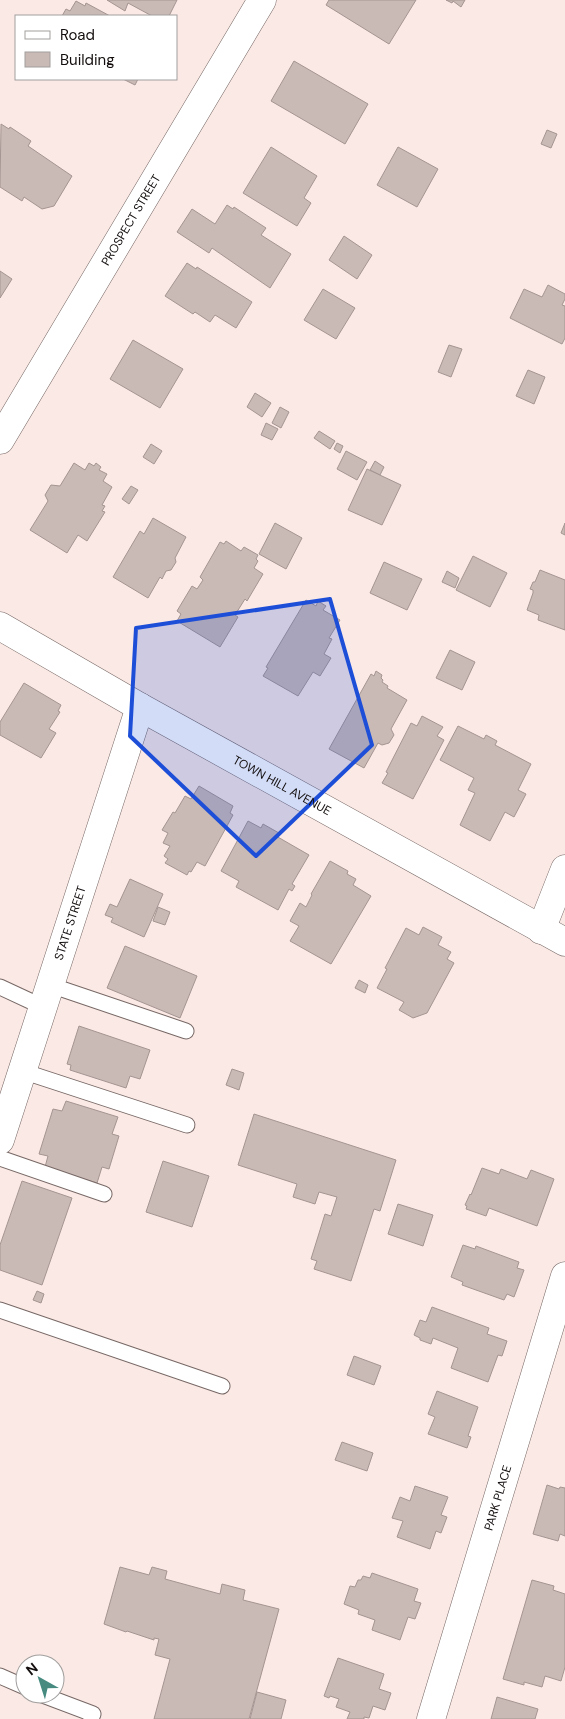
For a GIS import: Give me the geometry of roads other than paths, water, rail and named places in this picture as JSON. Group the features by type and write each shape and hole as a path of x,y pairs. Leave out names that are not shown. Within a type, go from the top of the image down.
{"street":[{"name":"PROSPECT STREET","path":"0,440 262,0"},
{"name":"TOWN HILL AVENUE","path":"0,626 140,707 565,942"},
{"name":"STATE STREET","path":"0,1140 140,707"},
{"path":"541,930 565,869"},
{"name":"PARK PLACE","path":"431,1719 565,1276"}],"lane":[{"path":"0,987 47,996 186,1031"},
{"path":"22,1071 187,1125"},
{"path":"0,1158 104,1194"},
{"path":"0,1310 222,1386"},
{"path":"0,1676 15,1683"},
{"path":"65,1703 93,1714 91,1719"}]}
